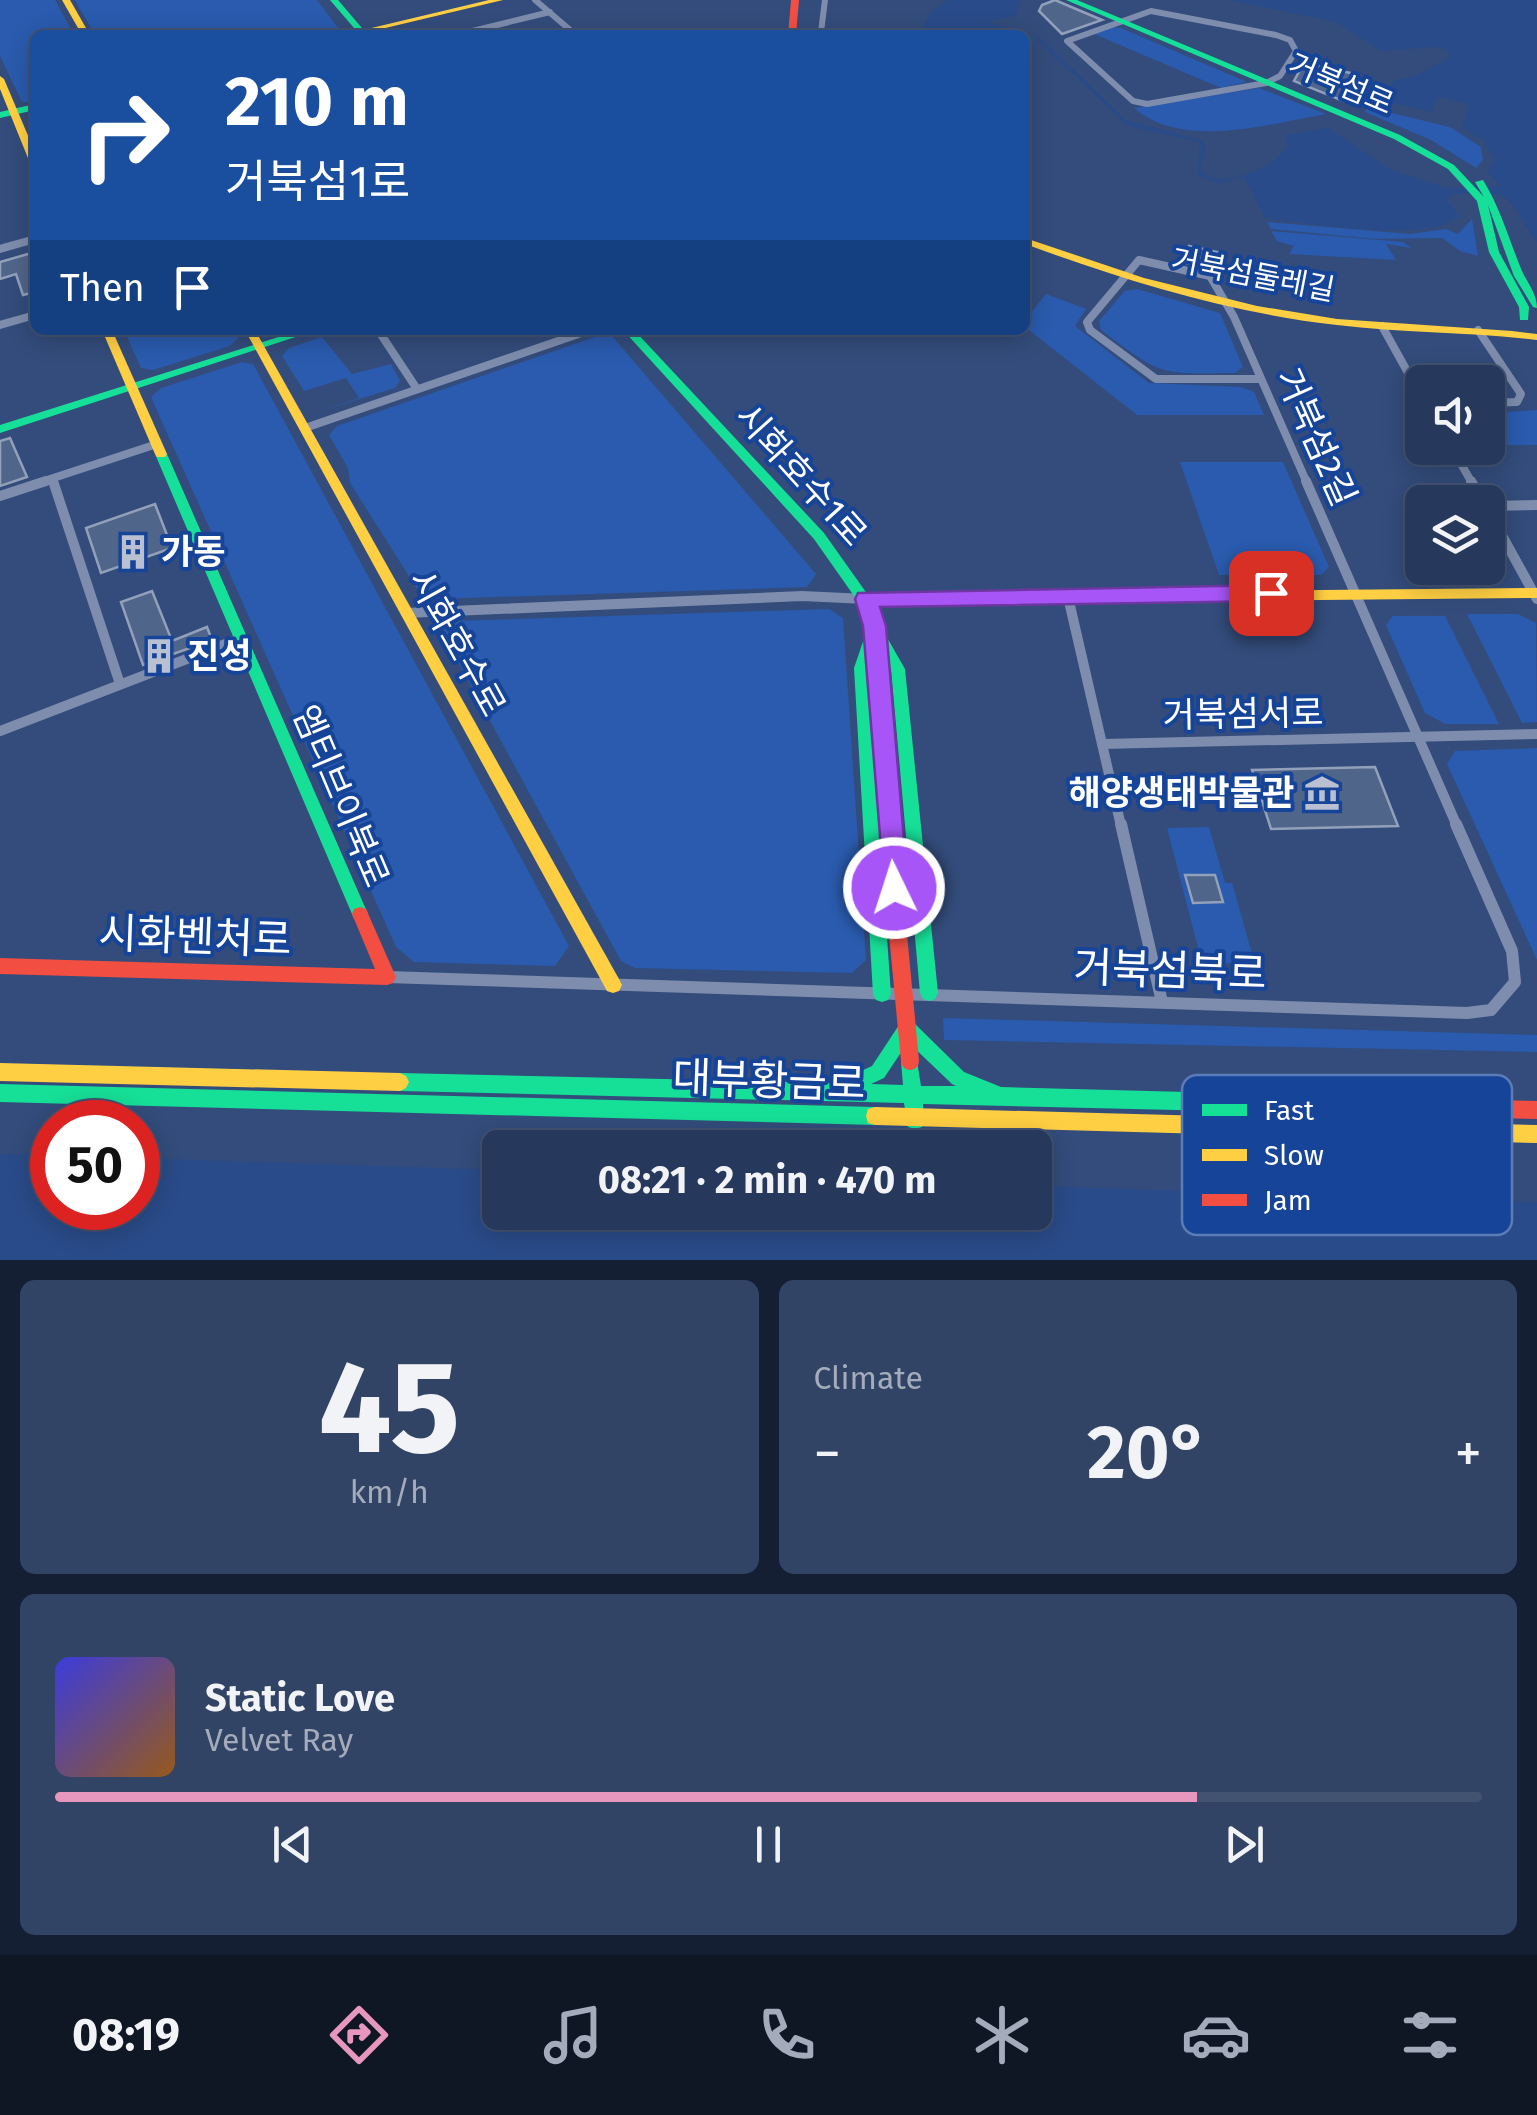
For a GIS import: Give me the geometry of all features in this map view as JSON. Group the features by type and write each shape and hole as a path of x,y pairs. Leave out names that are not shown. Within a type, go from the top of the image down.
{"street":[{"path":"66,0 83,30"},
{"path":"334,0 354,30"},
{"path":"374,30 499,0"},
{"path":"536,0 570,30"},
{"path":"792,30 795,0"},
{"path":"820,30 825,0"},
{"name":"거북섬로","path":"1070,0 1416,146 1474,182 1488,200 1494,252 1528,318"},
{"path":"1080,0 1120,19"},
{"path":"1157,11 1283,37 1296,51 1280,76 1269,81 1147,104 1133,101 1068,41 1120,19 1157,11"},
{"path":"476,30 550,12"},
{"path":"0,78 7,114 30,154"},
{"path":"1488,200 1511,265 1537,306"},
{"path":"0,249 30,240"},
{"name":"거북섬둘레길","path":"1030,243 1125,276 1227,303 1382,326 1498,330"},
{"path":"1227,303 1213,278 1143,260 1135,262 1087,325 1148,375 1165,381 1260,380"},
{"name":"거북섬2길","path":"1227,303 1356,593"},
{"path":"0,325 30,316"},
{"path":"1498,330 1528,318 1537,336"},
{"path":"1382,326 1405,367"},
{"path":"1478,330 1501,365"},
{"path":"1498,330 1537,336"},
{"name":"엠티브이북로","path":"109,335 387,977"},
{"name":"시화호수로","path":"253,335 612,984"},
{"path":"0,429 296,335"},
{"path":"381,335 417,390"},
{"path":"306,428 576,335"},
{"name":"시화호수1로","path":"633,335 818,536 866,599 875,626 913,1094"},
{"path":"1505,371 1520,394 1517,402 1505,403"},
{"path":"0,496 157,444"},
{"path":"52,479 120,684"},
{"path":"1505,506 1537,505"},
{"path":"406,613 802,596 866,599 1356,593 1536,595 1505,540"},
{"name":"거북섬북로","path":"387,977 1467,1014 1500,1004 1516,982 1517,966 1356,593"},
{"path":"1068,597 1162,1002"},
{"path":"875,626 898,668 930,993"},
{"path":"875,626 862,668 882,994"},
{"path":"0,732 241,638"},
{"name":"거북섬서로","path":"1102,744 1537,734"},
{"name":"시화벤처로","path":"0,966 387,977"},
{"path":"832,1092 882,1067 907,1028 958,1078 1002,1098"},
{"name":"대부황금로","path":"0,1072 1182,1102"},
{"name":"대부황금로","path":"0,1093 1182,1126"},
{"path":"913,1094 914,1120"},
{"name":"대부황금로","path":"1512,1109 1537,1110"},
{"name":"대부황금로","path":"1512,1133 1537,1134"}],"shaded area":[{"path":"0,0 55,0 71,30 30,30 30,102 22,102 0,56"},
{"path":"75,0 317,0 339,29 337,30 92,30"},
{"path":"948,0 1021,0 1015,16 987,22 1012,29 922,30 931,12"},
{"path":"1227,0 1537,0 1537,243 1513,204 1500,195 1453,194 1447,200 1459,216 1423,229 1337,227 1265,218 1244,177 1219,183 1197,175 1200,142 1128,126 1035,38 1037,35 1126,120 1206,142 1200,170 1208,176 1220,179 1246,175 1281,154 1288,145 1285,135 1328,128 1391,170 1448,188 1501,186 1487,172 1494,159 1483,140 1462,128 1469,104 1438,97 1433,112 1386,102 1394,80 1416,76 1449,58 1448,50 1435,47 1381,51 1336,22"},
{"path":"1111,27 1247,82 1221,88 1094,34"},
{"path":"1259,88 1326,114 1253,128 1201,131 1154,121 1134,108"},
{"path":"1367,107 1450,127 1481,147 1483,160 1476,168 1431,140 1365,112"},
{"path":"1472,219 1478,256 1460,251 1442,238 1376,239 1271,229 1267,222 1410,234 1446,229 1458,234"},
{"path":"1271,231 1403,242 1411,248 1386,244 1396,260 1289,254 1294,246 1277,241"},
{"path":"1137,289 1220,313 1243,367 1235,373 1175,372 1150,364 1121,345 1101,330 1099,321 1125,291"},
{"path":"1046,294 1086,309 1075,326 1149,383 1241,387 1254,392 1264,415 1137,415 1030,331 1030,314"},
{"path":"126,335 238,338 230,346 153,370 141,368"},
{"path":"598,336 612,336 816,574 807,587 436,599 419,592 350,483 348,468 329,435 337,426"},
{"path":"322,337 352,374 391,364 400,381 395,388 317,412 359,398 346,378 304,391 282,356 289,348"},
{"path":"242,362 253,364 569,946 555,966 414,962 396,947 151,397 161,388"},
{"path":"1537,410 1537,445 1507,445 1505,412"},
{"path":"1180,462 1283,462 1329,567 1321,575 1219,575"},
{"path":"829,609 843,618 866,960 852,973 635,968 621,961 442,633 452,621"},
{"path":"1467,614 1518,614 1536,623 1537,722 1522,723"},
{"path":"1393,616 1445,616 1499,724 1445,724 1425,713 1386,625"},
{"path":"1537,748 1537,960 1447,764 1455,751"},
{"path":"1209,827 1225,883 1232,883 1255,964 1202,963 1167,828"},
{"path":"943,1018 1537,1035 1537,1052 944,1040"},
{"path":"0,1154 30,1155 30,1230 160,1230 160,1159 482,1169 482,1230 1052,1230 1052,1187 1182,1191 1182,1235 1512,1235 1512,1201 1537,1202 1537,1260 0,1260"}],"building":[{"path":"1055,0 1102,20 1062,34 1039,11 1042,5"},
{"path":"1304,63 1355,74 1343,101 1294,81"},
{"path":"1189,246 1221,253 1214,269 1182,262"},
{"path":"30,253 30,293 23,295 16,274 0,279 0,262"},
{"path":"10,438 27,477 0,486 0,441"},
{"path":"155,504 172,548 101,573 86,528"},
{"path":"152,591 172,641 207,627 212,640 143,665 121,602"},
{"name":"해양생태박물관","path":"1375,767 1398,826 1271,829 1252,770"},
{"path":"1185,875 1215,875 1223,902 1193,903"}],"traffic: fast":[{"path":"334,0 360,30"},
{"path":"1070,0 1397,137 1451,167 1482,200 1494,252 1524,307 1524,318"},
{"path":"0,115 30,108"},
{"path":"1480,182 1496,212 1519,276 1537,305"},
{"path":"0,429 296,335"},
{"path":"633,335 819,536 873,612 897,924"},
{"path":"161,454 360,914"},
{"path":"878,631 898,669 929,993"},
{"path":"873,632 861,668 882,994"},
{"path":"842,1088 878,1072 907,1028 958,1078 995,1094"},
{"path":"910,1061 915,1120"},
{"path":"400,1082 1182,1101"},
{"path":"0,1093 875,1116"}],"traffic: slow":[{"path":"66,0 83,30"},
{"path":"368,30 499,0"},
{"path":"0,79 30,151"},
{"path":"1030,243 1140,280 1257,309 1337,322 1537,337"},
{"path":"109,335 161,454"},
{"path":"253,335 613,985"},
{"path":"866,599 1537,593"},
{"path":"0,1072 400,1082"},
{"path":"875,1116 1182,1124"},
{"path":"1512,1133 1537,1134"}],"traffic: jam":[{"path":"792,30 795,0"},
{"path":"0,966 387,977 360,914"},
{"path":"897,924 910,1061"},
{"path":"1512,1109 1537,1110"}],"place":[{"name":"가동","path":"133,552"},
{"name":"진성","path":"159,656"},
{"name":"해양생태박물관","path":"1322,793"}],"route":[{"path":"894,888 875,626 866,599 1271,593"}]}
